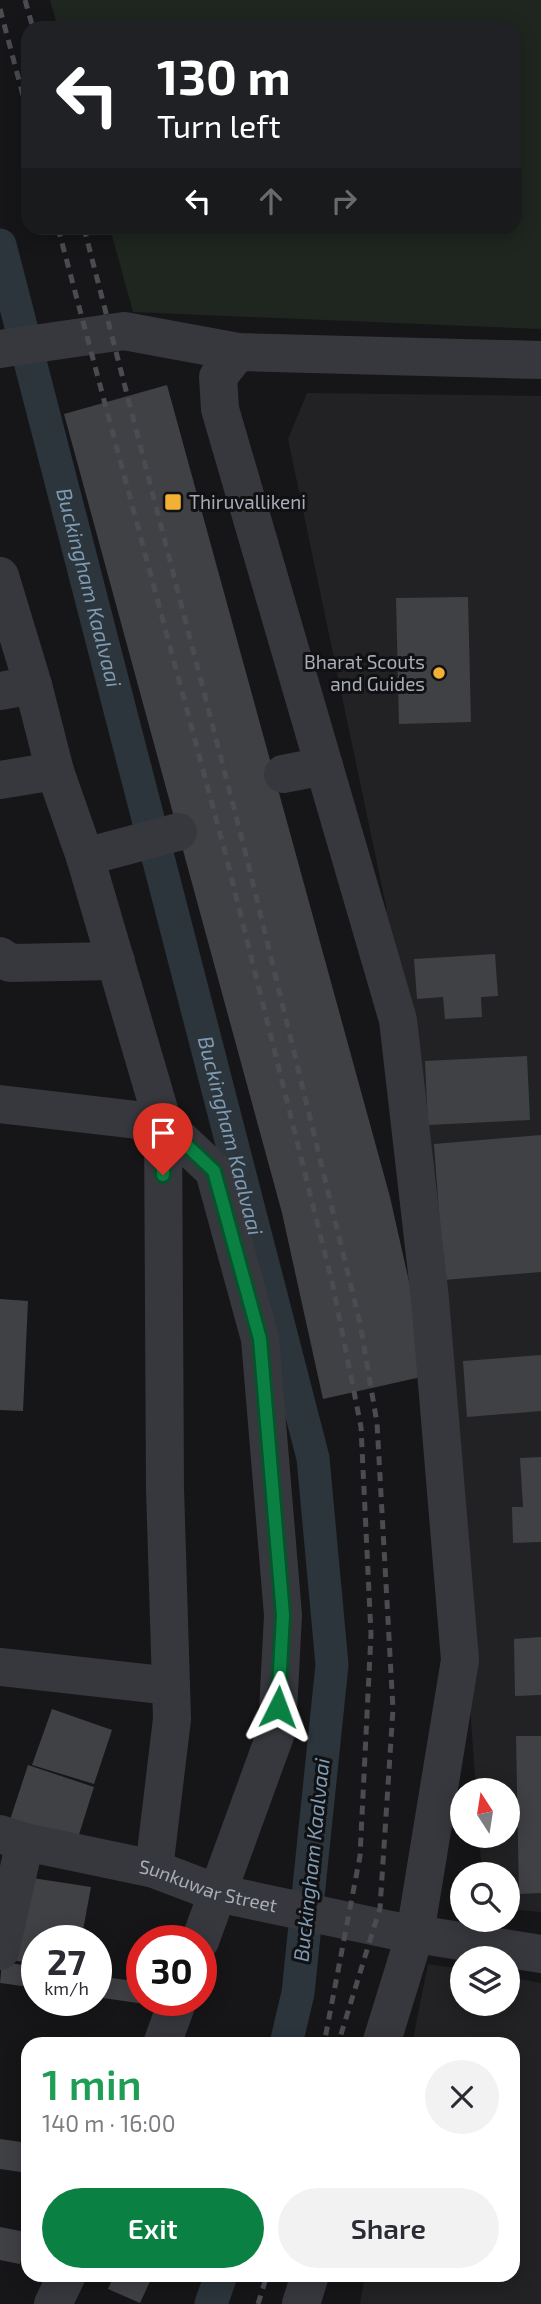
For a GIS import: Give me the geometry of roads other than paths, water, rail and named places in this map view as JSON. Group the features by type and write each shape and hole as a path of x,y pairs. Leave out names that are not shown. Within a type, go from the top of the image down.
{"street":[{"path":"4,348 124,331 237,352 541,359"},
{"path":"237,352 218,377 220,410 398,1020 430,1299 459,1646 458,1674 382,2037"},
{"path":"1,585 17,688 55,771 102,852 116,961 163,1123 165,1488 173,1719 154,1869"},
{"path":"283,774 324,766"},
{"path":"0,780 55,771"},
{"path":"102,852 178,832"},
{"path":"0,956 10,963 116,961"},
{"path":"0,1104 163,1123 214,1171 260,1339 283,1615 277,1730 206,1925"},
{"path":"0,1667 171,1686"},
{"path":"0,1951 12,1838"},
{"name":"Sunkuwar Street","path":"12,1838 154,1869 217,1893 403,1932 541,1954"},
{"path":"165,2037 172,2016"},
{"path":"53,2304 64,2282"},
{"path":"301,2304 308,2282"}],"waterway":[{"name":"Buckingham Kaalvaai","path":"0,245 313,1458 332,1665 298,1993 288,2037"},
{"name":"Buckingham Kaalvaai","path":"211,2304 219,2282"}],"railway":[{"path":"25,0 31,21"},
{"path":"0,9 21,88"},
{"path":"60,235 226,856 333,1286 361,1427 371,1634 360,1856 325,2037"},
{"path":"86,235 245,851 360,1323 377,1423 393,1709 380,1908 340,2037"},
{"path":"258,2304 265,2282"}],"place":[{"name":"Thiruvallikeni","path":"173,502"},
{"name":"Bharat Scouts and Guides","path":"439,673"}]}
